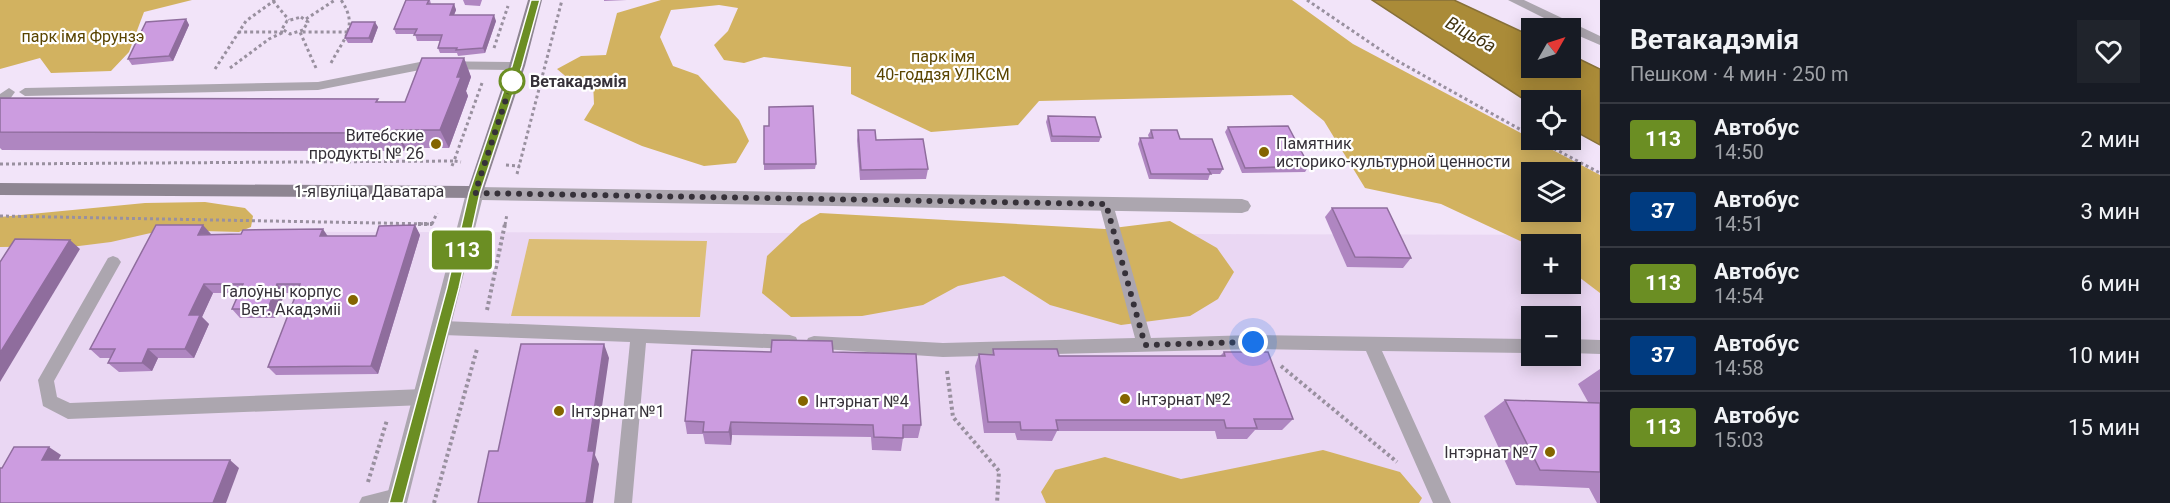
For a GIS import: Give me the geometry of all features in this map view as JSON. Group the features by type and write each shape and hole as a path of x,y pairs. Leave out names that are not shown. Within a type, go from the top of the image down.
{"street":[{"path":"397,500 475,193 517,66 535,0"},
{"name":"1-я вуліца Даватара","path":"0,189 475,193 1242,206"}],"lane":[{"path":"1514,0 1600,41"},
{"path":"25,92 318,86 425,65 517,66"},
{"path":"0,92 9,92 0,103"},
{"path":"1106,204 1145,345"},
{"path":"113,262 46,380 49,401 68,411 424,397"},
{"path":"442,328 943,350 1253,342 1372,346 1521,346"},
{"path":"622,503 639,335"},
{"path":"1372,346 1442,503"},
{"path":"1581,346 1600,346"},
{"path":"366,498 397,500"}],"path":[{"path":"284,32 283,25 289,20 306,19 335,0"},
{"path":"318,86 347,32 351,14 341,0"},
{"path":"453,164 510,0"},
{"path":"516,180 562,0"},
{"path":"1307,0 1394,59 1521,130"},
{"path":"204,88 242,21 258,8 274,1 289,20"},
{"path":"300,32 308,26 306,19"},
{"path":"236,32 347,32"},
{"path":"206,68 230,68 269,39 284,32"},
{"path":"300,32 316,68 336,67"},
{"path":"1557,150 1600,173"},
{"path":"0,164 453,164 461,162"},
{"path":"506,165 519,166"},
{"path":"432,224 438,209"},
{"path":"434,503 483,328 508,210"},
{"path":"0,216 432,224 438,227"},
{"path":"496,228 503,228"},
{"path":"1253,342 1404,468"},
{"path":"943,350 953,417 999,471 997,503"},
{"path":"366,498 393,399"}],"shaded area":[{"path":"0,231 1521,235 1521,294 1581,294 1581,235 1589,235 1600,252 1600,503 0,503"},
{"path":"529,239 707,241 700,317 511,316"}],"green space":[{"name":"парк імя Фрунзэ","path":"0,0 192,0 144,12 129,52 111,71 51,73 40,58 0,69"},
{"name":"парк імя 40-годдзя УЛКСМ","path":"661,0 1292,0 1353,44 1521,133 1521,150 1553,150 1575,162 1521,162 1521,222 1581,222 1581,165 1600,175 1600,293 1581,279 1581,234 1521,234 1521,241 1441,204 1365,188 1324,121 1292,95 1039,101 1018,125 931,132 851,94 851,67 764,57 744,63 724,60 714,45 728,31 738,8 719,5 671,10 660,37 673,66 698,75 739,120 749,141 736,163 704,166 642,146 584,120 594,104 593,82 570,80 557,69 581,56 606,55 617,13"},
{"path":"205,202 245,208 253,216 251,227 239,232 164,230 111,242 79,246 0,247 0,217 145,203"},
{"path":"820,213 1105,229 1170,221 1217,248 1234,272 1218,299 1190,316 1121,325 1050,305 1004,276 958,286 923,305 862,316 791,317 762,293 767,256 801,224"},
{"path":"1323,450 1400,472 1422,498 1419,503 1046,503 1041,492 1055,470 1105,457 1181,479"}],"water":[{"name":"Віцьба","path":"1372,0 1454,0 1521,31 1521,78 1581,78 1581,60 1600,69 1600,145 1581,135 1581,90 1521,90 1521,97"}],"building":[{"path":"406,0 429,0 427,4 454,4 450,15 494,15 483,48 456,50 457,48 438,48 442,35 414,35 417,29 394,29"},
{"path":"186,19 169,56 128,59 146,22"},
{"path":"352,22 375,22 369,38 345,38"},
{"path":"422,58 464,58 457,77 461,77 440,130 396,130 396,133 0,132 0,98 378,99 376,102 405,102"},
{"path":"813,106 816,164 764,164 764,126 769,126 769,107"},
{"path":"1048,116 1095,117 1101,137 1052,136"},
{"name":"Памятник историко-культурной ценности","path":"1288,126 1309,166 1245,168 1228,127"},
{"path":"858,130 875,130 876,140 923,139 928,169 861,170"},
{"path":"1151,130 1177,130 1180,139 1212,139 1223,169 1208,169 1211,174 1151,174 1140,138 1153,138"},
{"path":"1332,208 1387,208 1411,258 1355,257"},
{"name":"Галоўны корпус Вет. Акадэміі","path":"156,225 203,225 198,235 241,234 243,230 323,229 320,236 376,236 379,226 415,225 371,366 268,367 300,284 277,284 268,309 232,309 243,284 204,284 189,315 200,315 185,349 148,349 142,363 108,363 115,349 90,349"},
{"path":"15,239 70,240 0,353 0,262"},
{"name":"Інтэрнат №4","path":"772,340 832,341 833,352 916,354 921,425 903,425 903,438 874,437 873,425 731,422 729,432 703,432 704,422 685,421 692,350 771,352"},
{"name":"Інтэрнат №1","path":"521,344 604,344 588,451 594,451 586,503 478,503 489,451 498,451"},
{"name":"Інтэрнат №2","path":"993,349 1057,349 1059,356 1225,356 1224,352 1268,352 1293,419 1254,419 1257,428 1226,428 1224,420 1056,420 1058,430 1021,430 1020,422 988,422 979,354 994,355"},
{"path":"1505,400 1600,403 1600,472 1540,470"},
{"path":"14,447 49,447 42,460 230,460 213,503 0,503 0,468"}],"bus line":[{"name":"113","path":"396,503 453,288 475,193 517,66 535,0"}],"place":[{"name":"Ветакадэмія","path":"512,81"},
{"name":"Витебские продукты № 26","path":"436,144"},
{"name":"Памятник историко-культурной ценности","path":"1264,152"},
{"name":"Галоўны корпус Вет. Акадэміі","path":"353,300"},
{"name":"Інтэрнат №2","path":"1125,399"},
{"name":"Інтэрнат №4","path":"803,401"},
{"name":"Інтэрнат №1","path":"559,411"},
{"name":"Інтэрнат №7","path":"1550,452"}],"route":[{"path":"512,81 475,193 1106,204 1145,345 1253,342"}]}
